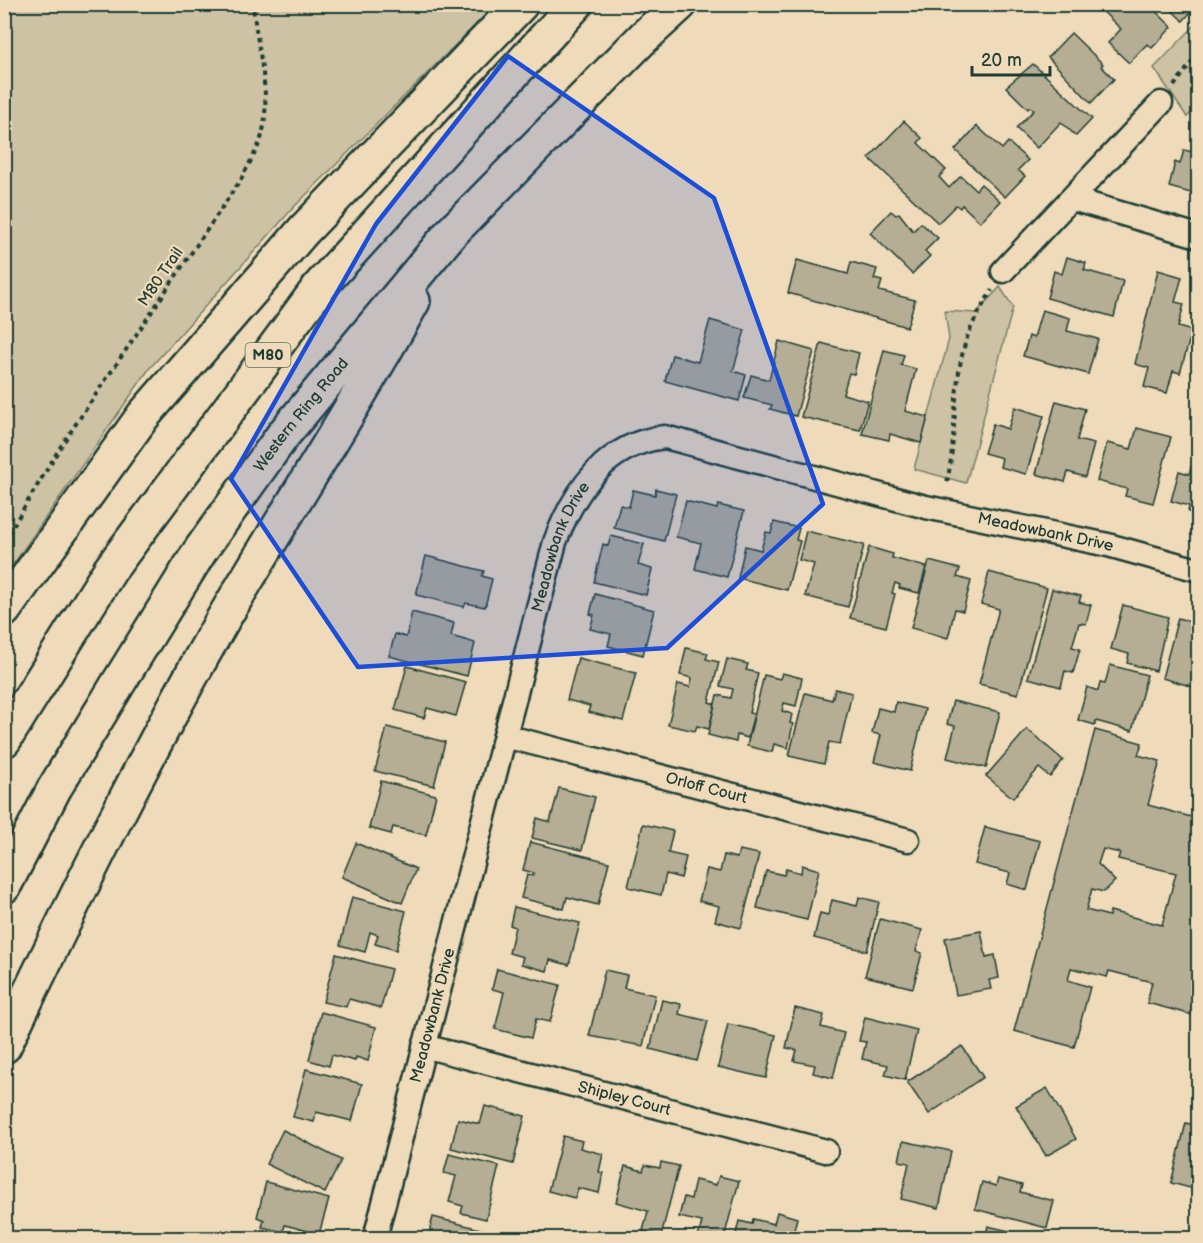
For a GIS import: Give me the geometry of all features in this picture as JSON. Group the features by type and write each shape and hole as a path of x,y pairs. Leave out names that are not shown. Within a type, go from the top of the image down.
{"highway":[{"path":"4,610 143,416 304,230 521,4"},
{"name":"M80","path":"4,740 110,570 320,286 576,4"},
{"name":"Western Ring Road","path":"4,886 54,789 200,550 283,435 450,234 644,37 680,4"},
{"path":"4,1046 99,848 217,632 369,382 450,234"}],"street":[{"path":"1003,271 1161,103"},
{"path":"1072,199 1198,236"},
{"name":"Meadowbank Drive","path":"375,1239 555,542 565,515 581,490 611,458 628,446 646,439 664,437 926,507 1108,545 1198,570"},
{"name":"Orloff Court","path":"505,736 908,840"},
{"name":"Shipley Court","path":"424,1046 826,1151"}],"path":[{"name":"M80 Trail","path":"4,541 62,446 242,178 260,143 264,112 264,86 253,4"},
{"path":"1161,103 1198,54"},
{"path":"947,482 954,451 959,376 965,345 974,320 1003,271"}],"highlighted area":[{"path":"508,56 714,198 823,504 667,648 358,667 231,479 376,224"}],"shaded area":[{"path":"5,4 495,5 294,207 149,369 5,576"},
{"path":"1198,22 1198,106 1187,117 1154,68"},
{"path":"1000,287 1013,307 966,483 914,469 949,339 945,311 976,313"}],"building":[{"path":"1095,4 1148,4 1172,27 1152,48 1147,44 1129,63 1108,43 1121,29"},
{"path":"1165,4 1198,4 1183,21"},
{"path":"1071,33 1103,64 1101,66 1114,79 1091,103 1048,57"},
{"path":"1033,64 1092,119 1076,136 1061,122 1037,148 1016,128 1034,110 1030,107 1028,109 1006,87"},
{"path":"904,121 922,138 918,143 946,170 939,177 949,188 961,176 976,190 981,184 1000,201 980,222 962,205 960,208 956,205 938,223 869,158"},
{"path":"977,126 1002,149 1008,142 1028,160 1018,170 1025,176 1005,197 955,150"},
{"path":"1184,150 1198,153 1198,195 1169,187 1175,162 1180,164"},
{"path":"891,211 896,215 899,213 913,231 921,223 938,238 925,251 930,256 912,274 870,233"},
{"path":"1067,257 1086,263 1084,270 1123,281 1114,317 1047,298 1054,271 1062,274"},
{"path":"797,260 848,274 851,262 877,269 874,279 882,281 879,291 915,300 907,327 788,293"},
{"path":"1158,270 1182,277 1175,302 1184,304 1178,327 1192,331 1180,373 1173,371 1167,393 1144,387 1149,368 1135,364"},
{"path":"1042,310 1070,318 1067,331 1098,339 1088,374 1023,356 1029,336 1034,338"},
{"path":"710,320 745,330 733,371 746,375 739,401 665,381 672,355 698,362"},
{"path":"779,341 814,351 796,416 770,409 772,405 744,398 751,375 769,380"},
{"path":"821,343 859,353 854,374 849,373 843,394 868,401 860,430 801,417"},
{"path":"884,350 904,355 901,365 916,369 905,411 928,417 921,443 890,434 889,440 862,434"},
{"path":"1056,401 1085,409 1077,440 1094,444 1085,477 1068,472 1065,482 1036,474"},
{"path":"1015,407 1044,416 1026,474 1000,467 1002,458 984,453 993,424 1008,429"},
{"path":"1137,428 1171,437 1153,503 1125,496 1127,489 1097,481 1107,443 1131,449"},
{"path":"1196,449 1198,449 1198,515 1188,512 1189,506 1171,501 1179,471 1189,474"},
{"path":"656,489 676,494 664,541 614,528 620,505 629,507 633,490 655,495"},
{"path":"686,501 717,509 718,505 744,511 727,577 695,569 701,543 676,537"},
{"path":"774,522 799,528 796,540 800,541 787,590 738,578 745,546 761,550 766,532 771,533"},
{"path":"806,531 864,545 848,607 805,596 814,564 799,560"},
{"path":"611,536 644,544 638,565 652,569 646,595 594,582 603,544 608,546"},
{"path":"869,547 893,554 892,558 926,567 919,593 899,588 900,585 895,583 892,593 895,594 886,627 850,618"},
{"path":"426,556 484,571 482,576 492,579 485,607 466,603 464,607 416,595"},
{"path":"929,561 960,569 957,577 971,581 963,611 955,609 948,638 911,628"},
{"path":"989,572 1047,588 1018,694 979,684 999,609 981,604"},
{"path":"1052,589 1081,596 1079,602 1091,605 1086,624 1079,623 1072,647 1080,649 1073,673 1065,671 1061,687 1028,678"},
{"path":"595,594 654,610 643,655 608,646 611,634 590,629 594,615 590,614"},
{"path":"1123,605 1168,617 1156,671 1127,663 1129,654 1111,649"},
{"path":"412,612 454,623 451,636 475,643 467,676 389,656 395,634 406,637"},
{"path":"1178,618 1198,624 1198,670 1194,687 1162,678"},
{"path":"686,648 708,653 706,659 719,662 709,702 715,704 709,729 697,726 695,731 668,725 678,684 690,687 692,678 680,675"},
{"path":"578,658 636,673 623,721 588,712 590,706 567,700"},
{"path":"727,659 748,664 746,670 758,673 749,713 754,714 748,738 737,735 736,742 708,735 717,695 731,698 733,689 720,686"},
{"path":"1110,665 1147,675 1132,731 1096,721 1095,725 1078,720 1087,687 1098,691 1100,683 1105,684"},
{"path":"407,666 466,682 456,716 427,708 424,718 395,710"},
{"path":"782,673 802,678 796,706 784,703 782,711 792,714 790,723 793,724 788,748 774,744 772,752 747,746 764,675 780,679"},
{"path":"835,689 852,693 840,744 829,742 824,764 789,756 805,693 832,700"},
{"path":"953,701 1000,712 986,768 947,758 955,726 947,724"},
{"path":"896,702 925,709 910,771 874,762 881,735 872,733 878,708 894,712"},
{"path":"387,727 445,742 434,786 375,771"},
{"path":"1027,729 1063,760 1050,777 1039,768 1013,798 986,776"},
{"path":"1095,730 1142,743 1138,755 1160,761 1148,805 1191,817 1198,791 1197,1016 1147,1003 1152,982 1109,971 1107,977 1071,968 1068,980 1090,987 1074,1047 1014,1031","holes":["1103,849 1120,853 1118,859 1176,873 1162,925 1110,911 1109,916 1086,910 1092,889 1104,892 1115,881 1098,864"]},
{"path":"381,781 436,795 426,835 393,827 391,834 369,828"},
{"path":"559,788 595,797 582,850 532,838 537,818 550,822"},
{"path":"643,824 673,831 668,853 686,857 681,878 666,874 661,895 628,887"},
{"path":"985,827 1040,841 1027,890 1007,884 1010,873 975,864"},
{"path":"530,842 609,862 598,905 567,897 564,909 521,898 527,875 533,876 534,873 523,870"},
{"path":"356,843 416,869 402,903 342,877"},
{"path":"739,850 759,854 741,928 715,921 719,906 699,901 707,869 720,872 724,855 737,858"},
{"path":"802,865 819,870 807,920 757,908 766,871 784,875 786,869 801,873"},
{"path":"352,897 406,911 396,950 375,944 378,935 370,932 365,952 340,945"},
{"path":"859,897 879,902 867,951 814,938 820,913 828,915 832,900 857,906"},
{"path":"514,907 580,923 569,965 550,960 547,971 521,964 523,957 509,953 515,927 510,925"},
{"path":"880,919 922,930 916,951 922,953 913,988 865,976"},
{"path":"981,931 986,957 995,955 999,978 989,980 991,989 956,995 945,938"},
{"path":"336,954 391,969 381,1008 349,999 346,1007 323,1002"},
{"path":"497,969 560,985 550,1022 536,1019 531,1038 495,1029 504,992 492,989"},
{"path":"605,970 627,975 624,988 655,995 643,1046 589,1036"},
{"path":"662,1000 681,1004 679,1014 708,1021 697,1061 650,1049"},
{"path":"795,1008 824,1015 821,1027 844,1033 833,1078 813,1073 815,1065 794,1061 797,1050 786,1048"},
{"path":"321,1012 376,1027 368,1061 356,1057 355,1061 332,1055 329,1066 309,1060"},
{"path":"865,1017 917,1030 905,1080 885,1075 888,1065 862,1059 866,1042 859,1041"},
{"path":"728,1024 776,1035 766,1078 718,1067"},
{"path":"962,1046 983,1077 929,1114 907,1082"},
{"path":"306,1069 362,1084 352,1121 316,1112 314,1122 293,1117"},
{"path":"1047,1088 1076,1139 1046,1156 1016,1106"},
{"path":"485,1106 525,1116 513,1164 451,1148 458,1119 480,1124"},
{"path":"1186,1123 1198,1126 1198,1190 1171,1183"},
{"path":"283,1130 341,1160 325,1193 266,1164"},
{"path":"563,1136 582,1141 580,1148 603,1154 599,1172 603,1173 599,1193 578,1188 575,1198 548,1191"},
{"path":"903,1141 951,1151 939,1208 901,1199 909,1163 899,1161"},
{"path":"449,1154 499,1166 486,1219 461,1213 463,1206 449,1202 456,1176 444,1173"},
{"path":"661,1162 679,1166 661,1236 643,1231 648,1211 616,1202 625,1166 643,1171 645,1165 660,1168"},
{"path":"719,1176 739,1181 724,1238 698,1237 702,1222 679,1217 684,1197 691,1199 695,1180 716,1185"},
{"path":"998,1179 1022,1185 1020,1192 1054,1201 1047,1228 975,1209 982,1182 996,1186"},
{"path":"266,1182 329,1199 319,1234 285,1225 283,1232 262,1227 264,1220 257,1217"},
{"path":"777,1212 797,1218 792,1238 735,1238 739,1221 752,1224 753,1219 774,1224"},
{"path":"433,1217 484,1230 482,1238 428,1237"},
{"path":"988,1226 1039,1238 985,1238"}]}
